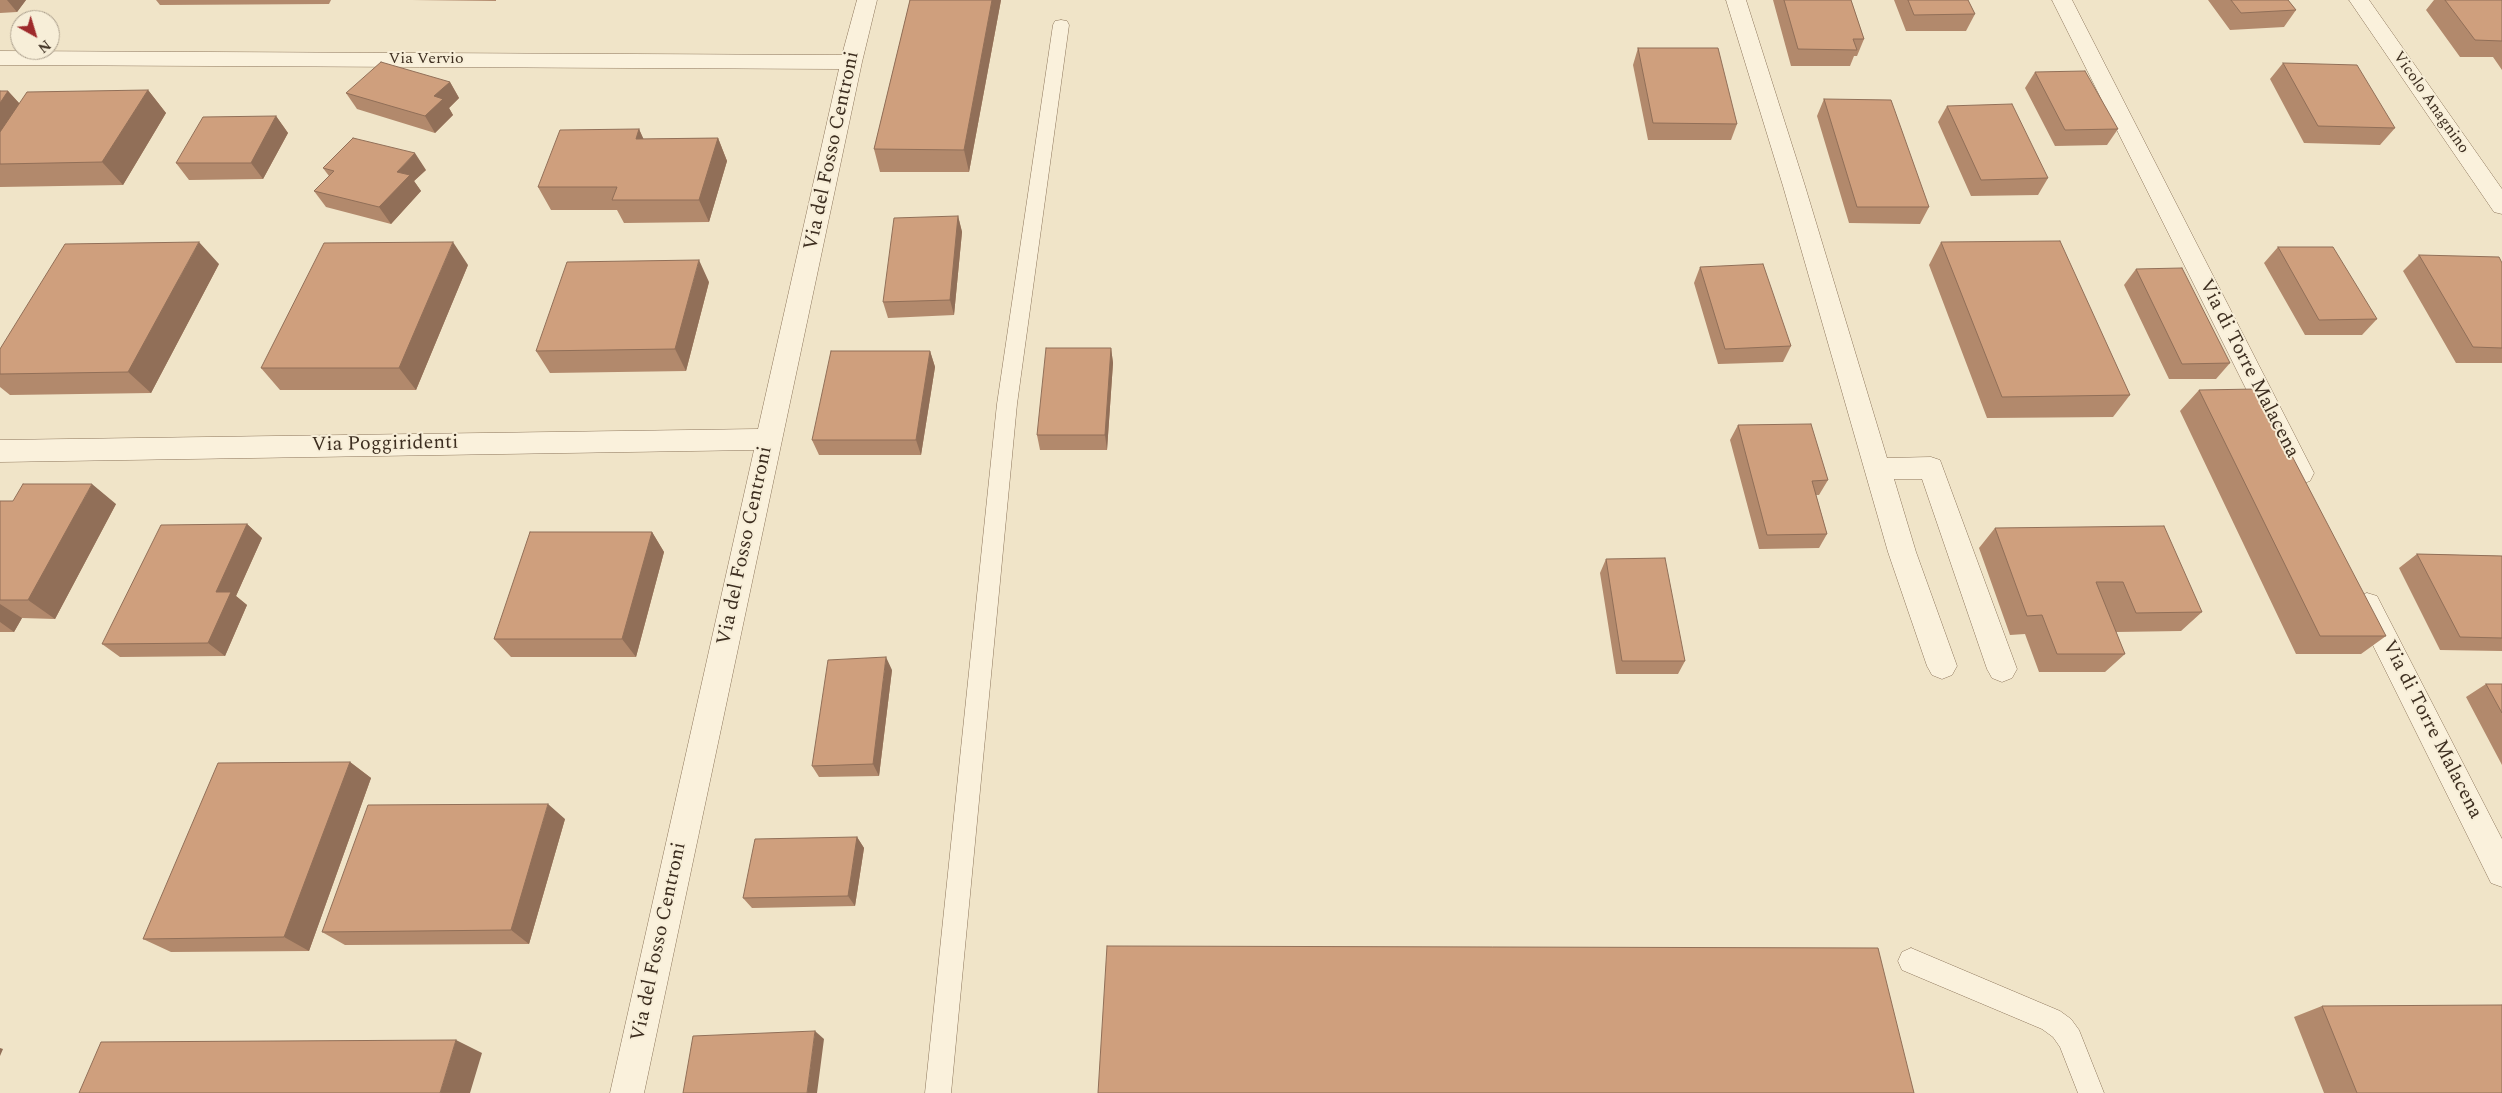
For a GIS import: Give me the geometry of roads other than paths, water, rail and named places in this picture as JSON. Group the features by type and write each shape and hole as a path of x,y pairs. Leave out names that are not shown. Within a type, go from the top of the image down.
{"street":[{"name":"Via del Fosso Centroni","path":"627,1093 867,0"},
{"path":"1736,0 1794,186 1902,552 1942,666"},
{"name":"Via di Torre Malacena","path":"2062,0 2313,498"},
{"name":"Vicolo Anagnino","path":"2359,0 2502,206"},
{"name":"Via Vervio","path":"0,58 852,62"},
{"name":"Via Poggiridenti","path":"0,451 770,439"},
{"path":"1877,469 1931,468 2002,669"},
{"name":"Via di Torre Malacena","path":"2358,587 2502,872"}],"lane":[{"path":"938,1093 1007,404 1061,25"},
{"path":"1910,961 2057,1024 2076,1050 2091,1093"}]}
